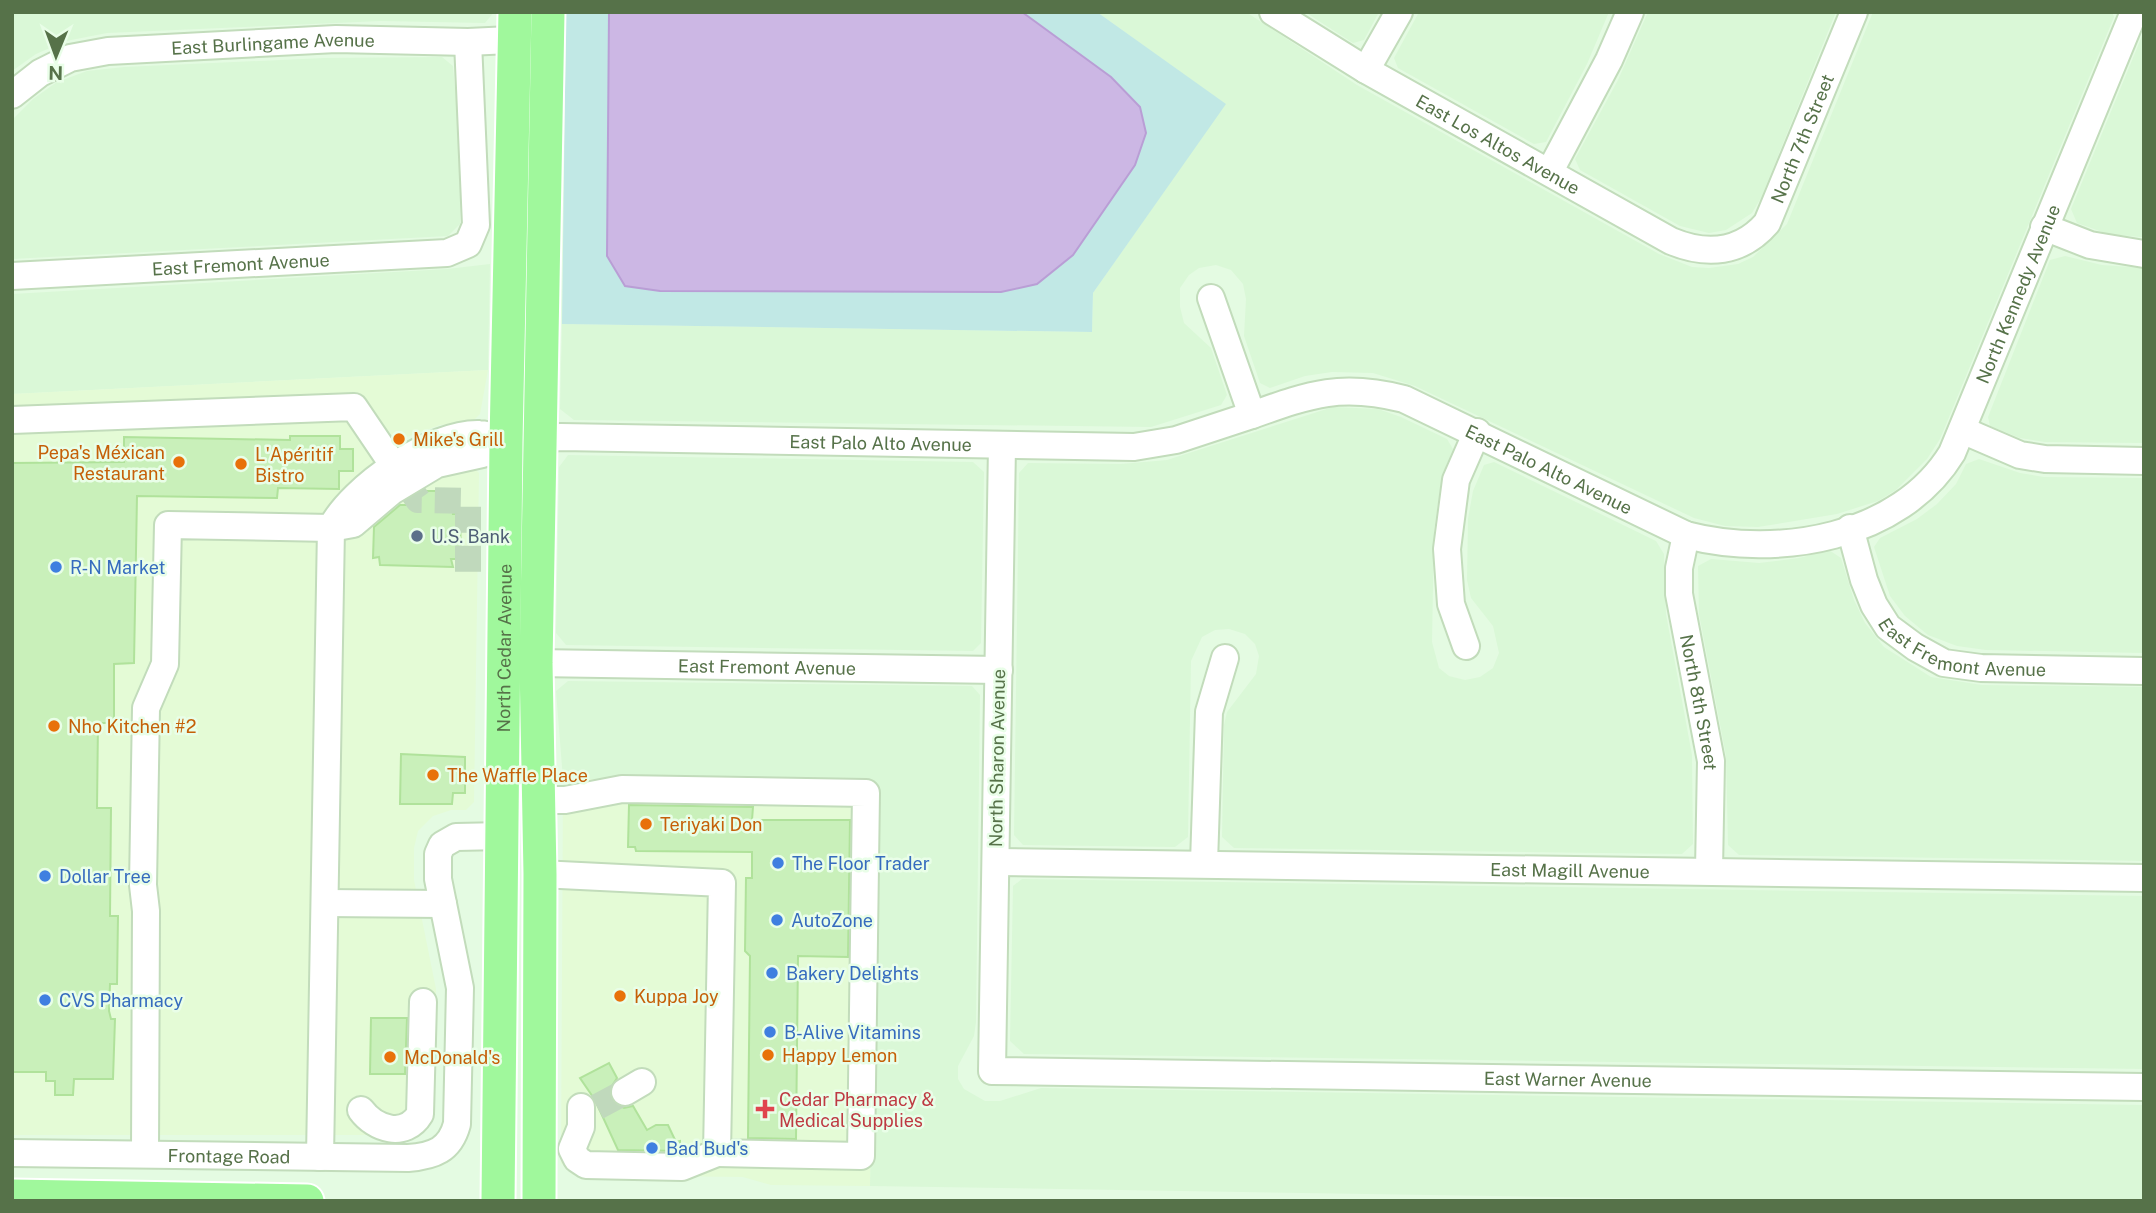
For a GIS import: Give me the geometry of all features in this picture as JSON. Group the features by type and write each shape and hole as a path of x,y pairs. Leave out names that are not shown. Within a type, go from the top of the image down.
{"main road":[{"name":"North Cedar Avenue","path":"531,26 540,439 536,663 540,874 538,1201"},
{"name":"North Cedar Avenue","path":"498,1201 506,442 531,26"},
{"path":"504,657 517,729 516,851 519,862 526,871 540,874"},
{"path":"12,1196 307,1201"}],"street":[{"name":"East Los Altos Avenue","path":"1273,12 1366,70 1671,241 1702,250 1730,249"},
{"path":"1366,70 1399,12"},
{"path":"1550,171 1609,60 1630,12"},
{"name":"North 7th Street","path":"1730,249 1758,233 1774,209 1854,12"},
{"name":"North Kennedy Avenue","path":"1850,528 1892,512 1927,487 1941,472 1962,430 2134,12"},
{"name":"East Burlingame Avenue","path":"12,95 40,73 70,58 108,51 336,39 468,42 531,26"},
{"name":"East Fremont Avenue","path":"12,276 447,253 468,244 476,225 468,42"},
{"path":"2044,227 2090,245 2144,254"},
{"path":"1211,298 1252,415"},
{"name":"East Palo Alto Avenue","path":"331,528 340,510 400,474 426,448 458,436 482,434 506,442 540,439 1154,445 1307,396 1354,390 1404,399 1686,535 1732,545 1787,544 1850,528"},
{"path":"12,420 354,407 400,474"},
{"path":"1962,430 2020,455 2045,460 2144,461"},
{"path":"1466,646 1451,604 1447,549 1456,480 1477,432"},
{"name":"North Sharon Avenue","path":"992,1071 1002,445"},
{"path":"145,1154 146,911 143,885 146,708 165,664 168,526 331,528 320,1157"},
{"name":"East Fremont Avenue","path":"1850,528 1864,580 1874,605 1888,627 1914,647 1944,663 1981,668 2144,671"},
{"name":"North 8th Street","path":"1686,535 1679,568 1679,594 1711,761 1709,870"},
{"path":"1204,863 1209,712 1225,658"},
{"name":"East Fremont Avenue","path":"536,663 999,670"},
{"path":"539,800 565,800 622,789 866,793 861,1156 717,1153 682,1167 586,1165 577,1160 572,1149 581,1127 582,1107"},
{"path":"325,903 443,904 437,867 442,845 464,836 503,836"},
{"name":"East Magill Avenue","path":"996,862 2144,878"},
{"path":"540,874 722,883 717,1153"},
{"name":"Frontage Road","path":"12,1153 428,1157 444,1150 454,1138 457,1124 460,988 443,904"},
{"path":"361,1110 370,1122 390,1129 416,1121 420,1101 423,1002"},
{"name":"East Warner Avenue","path":"992,1071 2144,1087"}],"shaded area":[{"path":"12,12 494,12 485,23 381,21 107,33 66,41 36,54 12,71"},
{"path":"566,12 1097,12 1226,104 1093,293 1092,332 562,324"},
{"path":"609,12 1022,12 1111,77 1140,107 1146,133 1135,165 1073,255 1037,284 1001,292 660,291 625,286 607,256"},
{"path":"1097,12 1246,12 1357,85 1659,254 1692,267 1709,268 1738,264 1753,257 1787,224 1873,12 2112,12 2114,17 1940,439 1927,459 1896,490 1878,501 1837,514 1758,527 1725,526 1694,518 1415,386 1373,373 1332,372 1305,376 1270,388 1260,383 1244,336 1246,299 1243,284 1231,270 1216,265 1199,268 1189,275 1180,288 1180,307 1184,323 1211,348 1227,395 1221,405 1151,427 574,420 560,409 562,324 1092,332 1093,293 1225,104"},
{"path":"1305,12 1379,12 1364,40 1353,43"},
{"path":"1419,12 1609,12 1587,64 1546,142 1534,144 1398,68 1394,58"},
{"path":"1648,12 1836,12 1761,198 1752,213 1726,230 1709,233 1680,226 1580,170 1575,159 1618,80"},
{"path":"2144,31 2144,237 2108,234 2077,223 2071,209"},
{"path":"442,57 453,66 461,157 460,224 448,236 12,259 12,120 33,99 57,82 87,71 124,67 324,58"},
{"path":"2065,256 2102,265 2144,268 2144,443 2045,442 2020,438 1990,426 1988,417 2050,260"},
{"path":"490,264 488,370 12,394 12,294 447,269"},
{"path":"488,370 480,414 472,422 440,425 404,438 427,475 471,465 479,473 474,802 466,810 451,810 433,816 418,831 414,848 414,880 436,989 434,1112 429,1127 415,1135 12,1135 12,394"},
{"path":"1333,407 1378,409 1401,417 1447,439 1453,449 1442,476 1434,531 1432,642 1439,668 1449,676 1465,680 1480,677 1493,668 1499,653 1493,626 1471,598 1467,580 1468,519 1473,491 1484,465 1494,462 1656,541 1664,554 1666,614 1692,755 1693,844 1682,854 1234,848 1222,837 1224,725 1227,712 1256,674 1259,656 1255,644 1245,634 1229,629 1215,630 1202,637 1191,661 1188,837 1175,847 1023,845 1014,835 1019,473 1028,463 1121,464 1167,460"},
{"path":"568,455 973,462 984,472 981,643 973,651 566,645 556,633 559,467"},
{"path":"1979,459 2020,473 2044,477 2144,478 2144,653 1986,650 1957,646 1928,635 1905,616 1890,596 1874,547 1880,538 1917,519 1937,504 1956,484 1966,464"},
{"path":"1829,550 1841,558 1854,600 1865,623 1884,647 1931,677 1982,685 2144,687 2144,861 1739,855 1728,845 1726,756 1699,614 1698,566 1711,559 1759,563 1799,558"},
{"path":"568,681 972,686 980,695 976,1022 974,1036 958,1066 958,1079 964,1089 985,1101 1000,1101 1041,1088 2144,1105 2144,1201 1810,1201 870,1186 876,783 563,779 556,691"},
{"path":"563,779 876,782 870,1186 771,1185 743,1177 573,1175 561,1163"},
{"path":"1022,879 2144,896 2144,1069 1024,1054 1010,1041 1013,886"}],"building":[{"path":"290,436 340,436 340,449 353,449 353,471 339,471 339,489 278,488 277,498 137,496 134,663 114,664 114,723 98,723 97,808 111,808 110,916 118,916 117,984 110,984 109,1011 111,1019 115,1019 113,1079 74,1079 73,1095 55,1095 55,1081 46,1081 46,1072 12,1072 12,463 124,462 124,437 290,440"},
{"name":"U.S. Bank","path":"444,491 444,506 454,506 453,514 460,514 461,559 451,559 453,567 380,565 379,557 373,558 374,527 400,505 419,505 419,493"},
{"name":"The Waffle Place","path":"401,754 465,757 465,793 453,793 452,804 400,804"},
{"path":"629,805 753,807 752,820 850,820 848,957 798,956 796,1139 748,1138 750,956 745,951 746,878 752,878 752,852 636,851 635,847 628,847"},
{"name":"McDonald's","path":"371,1018 407,1018 405,1074 370,1074"},
{"path":"609,1063 617,1078 609,1091 612,1101 624,1108 633,1106 647,1130 656,1125 668,1125 676,1142 680,1141 680,1151 618,1150 595,1100 580,1078"}],"tunnel":[{"path":"405,482 418,500 468,501 468,579"},
{"path":"597,1107 625,1092"}],"place":[{"name":"Mike's Grill","path":"399,439"},
{"name":"Pepa's Méxican Restaurant","path":"179,462"},
{"name":"L'Apéritif Bistro","path":"241,464"},
{"name":"U.S. Bank","path":"417,536"},
{"name":"R-N Market","path":"56,567"},
{"name":"Nho Kitchen #2","path":"54,726"},
{"name":"The Waffle Place","path":"433,775"},
{"name":"Teriyaki Don","path":"646,824"},
{"name":"The Floor Trader","path":"778,863"},
{"name":"Dollar Tree","path":"45,876"},
{"name":"AutoZone","path":"777,920"},
{"name":"Bakery Delights","path":"772,973"},
{"name":"Kuppa Joy","path":"620,996"},
{"name":"CVS Pharmacy","path":"45,1000"},
{"name":"B-Alive Vitamins","path":"770,1032"},
{"name":"Happy Lemon","path":"768,1055"},
{"name":"McDonald's","path":"390,1057"},
{"name":"Cedar Pharmacy & Medical Supplies","path":"765,1109"},
{"name":"Bad Bud's","path":"652,1148"}]}
